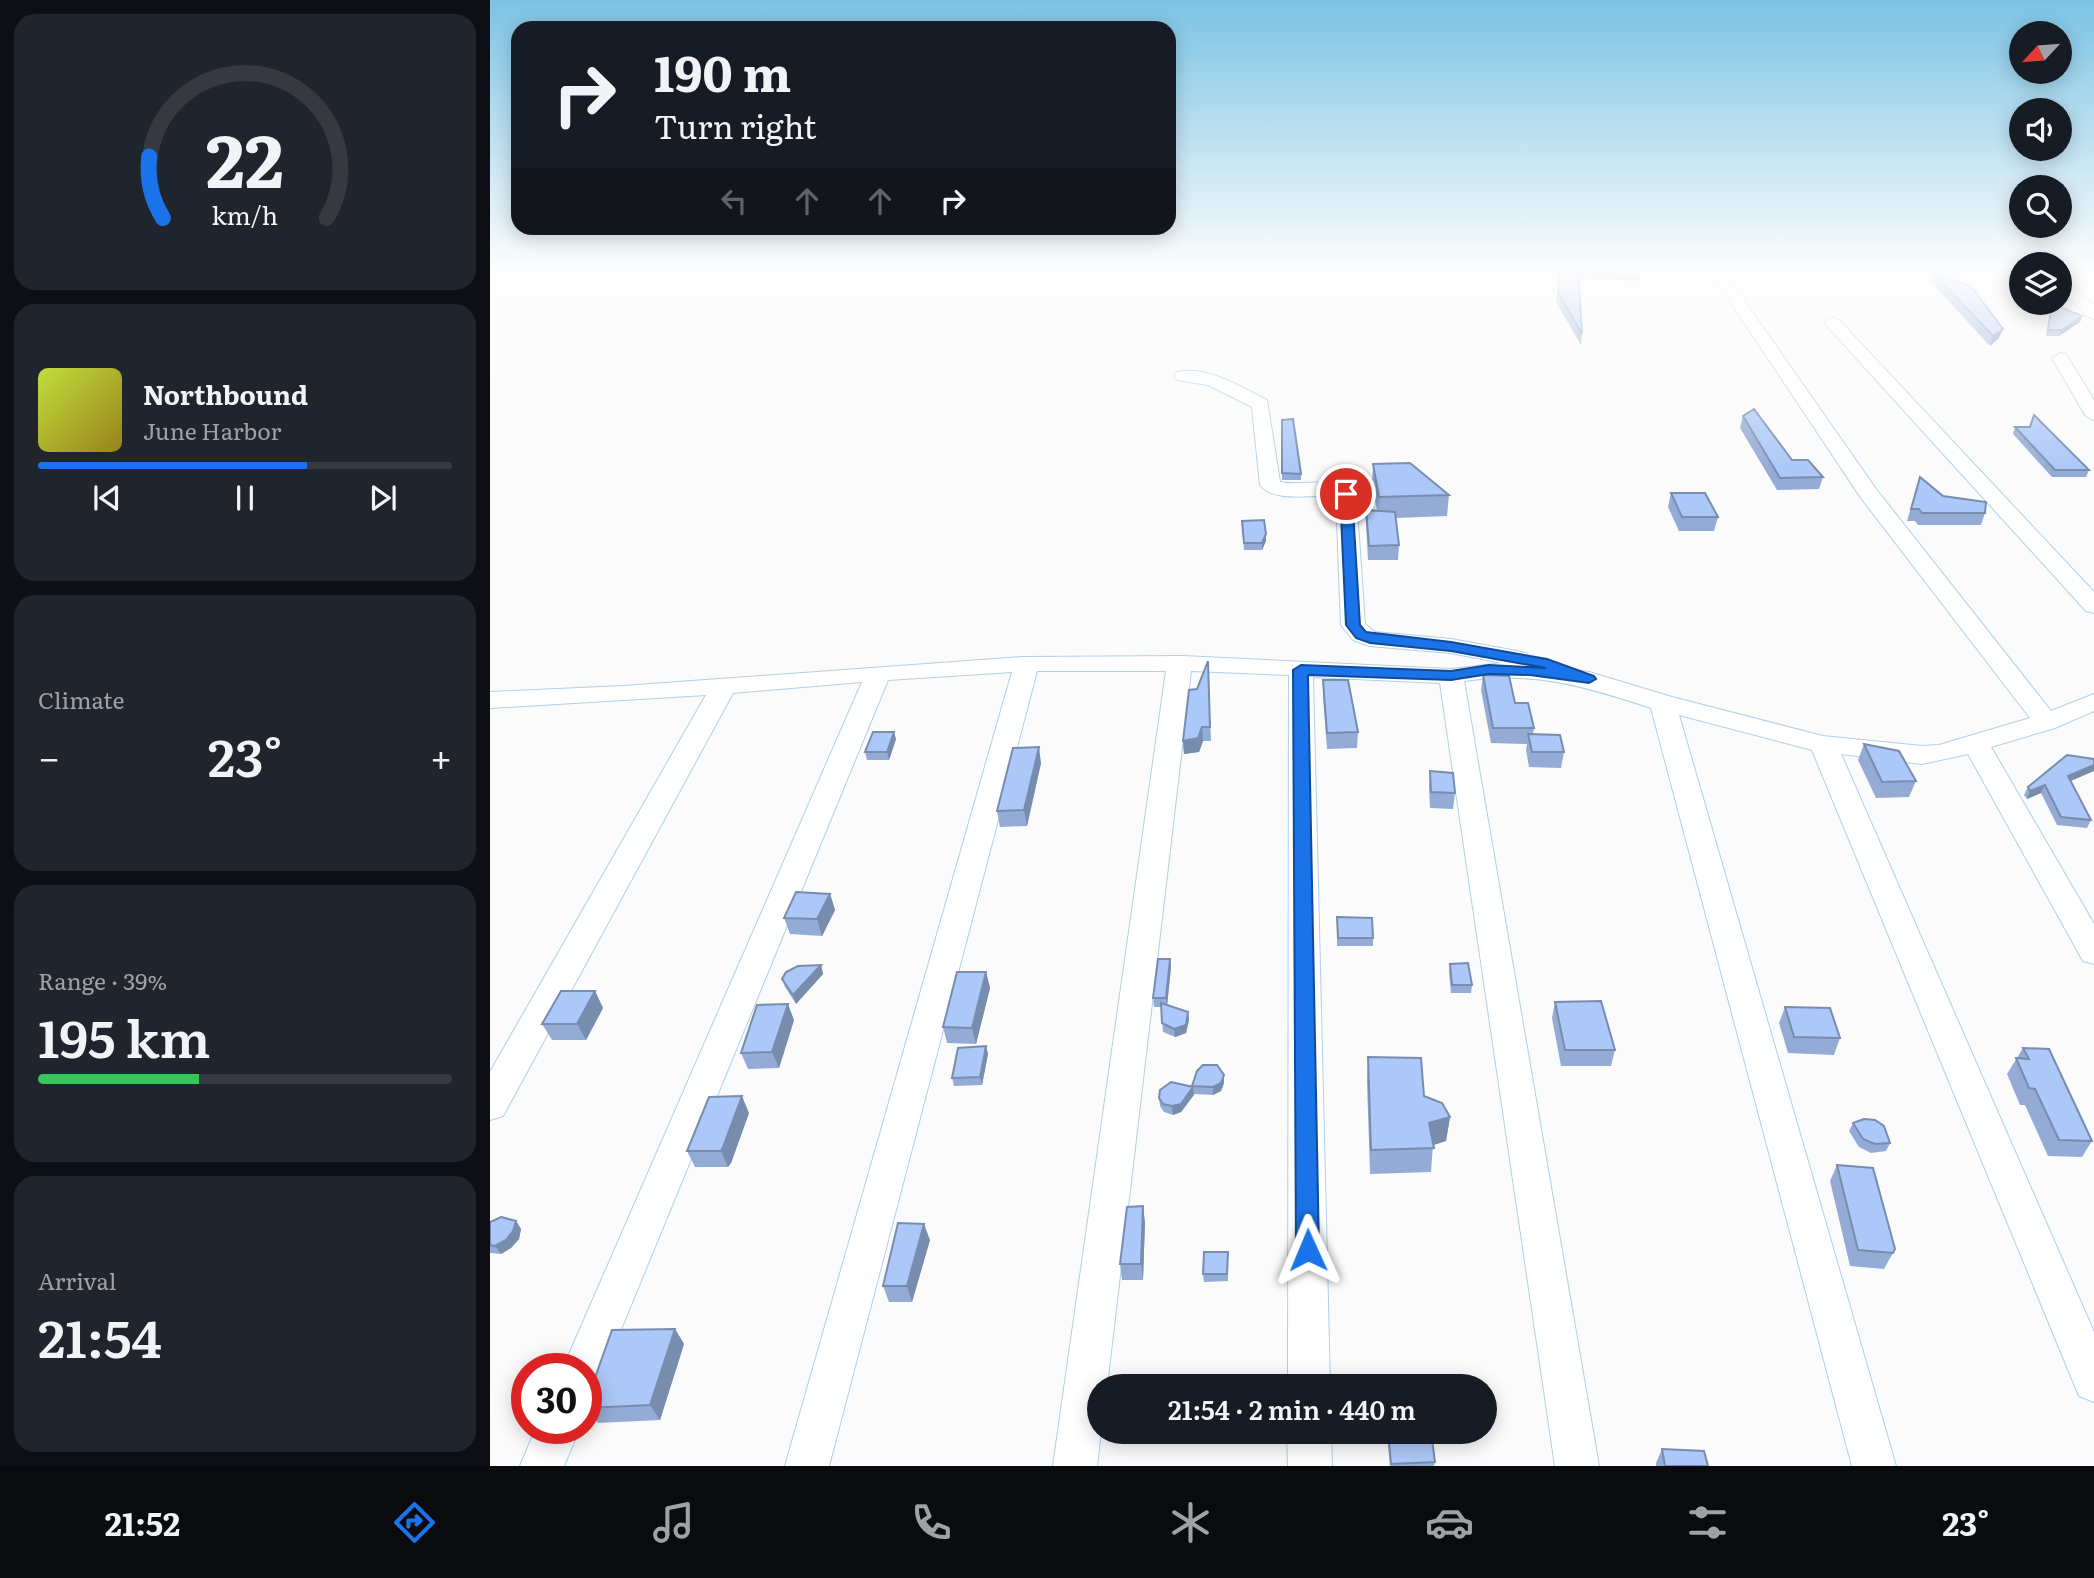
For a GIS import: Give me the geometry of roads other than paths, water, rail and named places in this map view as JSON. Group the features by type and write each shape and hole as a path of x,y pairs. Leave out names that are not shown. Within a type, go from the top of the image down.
{"street":[{"path":"1760,335 1891,523 2005,665 2046,722"},
{"path":"1844,335 2094,606"},
{"path":"2060,358 2094,415"},
{"path":"1183,376 1212,380 1261,404 1270,485 1280,489 1338,490 1346,494 1353,625 1361,635 1370,639 1451,646 1547,663 1663,703 1823,744 1922,755 1940,753 2046,722 2094,702"},
{"path":"490,701 589,698 1027,664 1179,665 1451,676 1489,670 1530,670 1589,679"},
{"path":"807,1466 1027,664"},
{"path":"1075,1466 1179,665"},
{"path":"1301,670 1309,1374"},
{"path":"590,1353 878,674"},
{"path":"1451,676 1577,1466"},
{"path":"490,1105 724,686"},
{"path":"1663,703 1874,1466"},
{"path":"1975,742 2094,952"},
{"path":"1823,744 2094,1381"},
{"path":"542,1466 551,1444"},
{"path":"1309,1444 1310,1466"}]}
